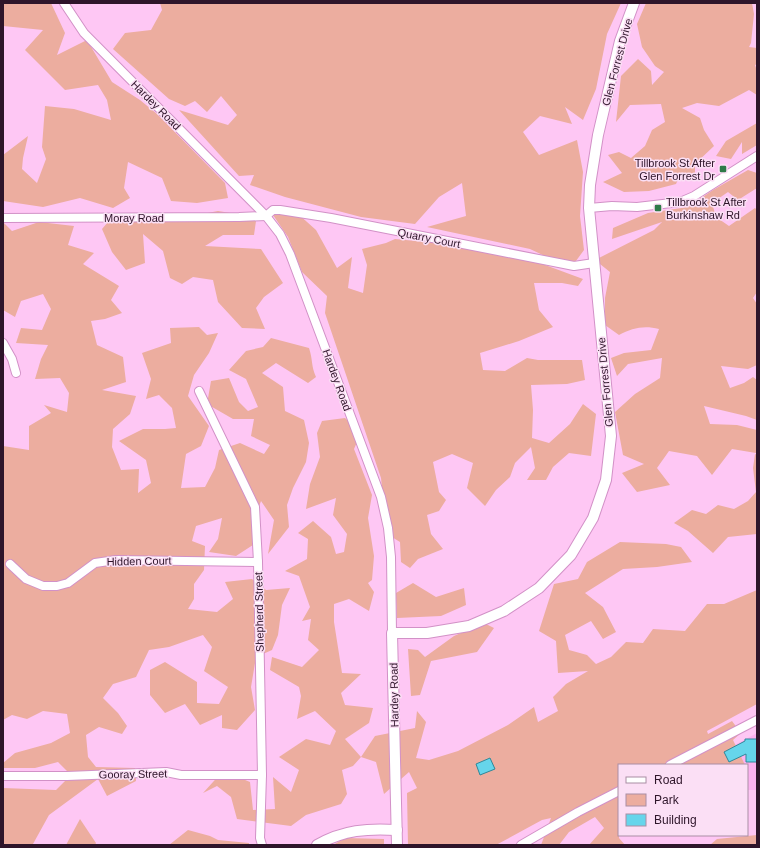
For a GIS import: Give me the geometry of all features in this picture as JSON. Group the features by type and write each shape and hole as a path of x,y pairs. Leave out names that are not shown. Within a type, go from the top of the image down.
{"street":[{"name":"Hardey Road","path":"64,3 84,33 266,216 280,234 290,254 381,497 388,528 391,557 397,845"},
{"name":"Glen Forrest Drive","path":"392,633 427,633 470,626 504,611 539,588 571,555 593,518 606,480 610,436 589,208 590,185 600,128 620,41 634,3"},
{"path":"589,208 612,206 637,207 680,202 694,196 757,156"},
{"name":"Quarry Court","path":"266,216 273,210 280,210 331,218 574,266 594,263"},
{"name":"Moray Road","path":"3,218 266,216"},
{"path":"3,343 12,359 16,373"},
{"name":"Shepherd Street","path":"199,391 255,507 258,562 262,775 260,838 262,845"},
{"name":"Hidden Court","path":"10,564 26,579 43,586 57,586 68,583 95,564 105,561 258,562"},
{"path":"672,764 757,720"},
{"name":"Gooray Street","path":"3,776 67,776 166,772 181,775 262,775"},
{"path":"522,845 578,812 618,792"},
{"path":"317,845 327,839 348,832 371,829 397,830"}],"shaded area":[{"path":"757,733 757,790 748,790 748,764 718,764 718,754"}],"green space":[{"path":"3,3 51,3 65,33 57,55 87,40 112,82 140,100 157,114 225,183 228,198 197,203 171,201 162,178 128,162 124,188 130,198 113,208 80,198 43,207 3,201 3,155 28,136 22,169 37,183 46,159 42,147 45,106 74,109 111,120 107,100 98,85 65,90 25,50 43,30 3,26"},
{"path":"160,3 621,3 607,34 596,89 583,120 565,107 572,124 540,116 523,132 539,155 577,140 583,172 580,216 584,250 573,265 566,266 530,249 427,227 466,216 462,183 439,197 415,224 361,217 285,197 250,185 254,175 239,176 179,110 228,125 237,115 221,96 207,112 195,101 185,106 169,99 113,49 125,33 151,30 162,10"},
{"path":"646,3 752,3 754,14 751,43 749,47 757,48 757,64 755,65 757,71 757,95 749,90 719,106 697,103 682,108 700,118 704,130 714,146 695,164 695,180 680,175 676,184 649,191 624,192 603,182 622,173 608,155 619,152 631,158 645,146 652,130 665,122 661,104 630,105 616,122 621,76 638,59 651,71 652,85 664,72 655,66 642,47 637,24"},
{"path":"757,123 757,145 742,154 742,142 731,159 716,156 726,141"},
{"path":"748,170 757,173 757,188 738,200 728,192 712,203 716,217 729,226 755,208 757,210 757,292 753,298 757,304 757,365 748,369 721,366 730,388 744,383 753,377 757,380 757,420 704,406 710,424 737,425 757,430 756,453 732,449 712,475 697,456 669,451 657,468 670,485 637,492 622,473 644,464 623,455 615,412 635,394 660,378 662,358 628,364 617,376 611,358 624,353 651,350 659,329 648,327 638,328 619,335 605,325 605,298 610,272 595,260 654,230 662,222 612,239 613,228 648,213 688,207 713,190"},
{"path":"218,211 249,216 256,221 254,235 223,235 205,246 261,249 283,283 264,297 256,308 265,329 242,328 218,302 213,280 193,277 182,284 170,278 163,251 143,234 145,263 126,270 112,252 102,229 114,215 197,215"},
{"path":"297,213 316,230 337,268 352,257 348,288 363,293 367,265 362,249 386,243 395,239 458,245 537,262 583,279 578,286 562,283 534,283 539,310 553,327 519,341 480,353 483,370 505,371 527,358 538,360 582,360 585,380 567,384 531,385 533,410 532,438 549,443 570,424 583,404 596,414 591,456 569,453 553,467 546,480 527,480 535,468 531,447 515,463 510,477 496,490 485,506 467,488 473,463 452,454 433,462 439,492 446,500 439,511 427,515 431,534 443,549 418,559 410,568 401,562 400,542 387,534 381,478 325,313 327,296 302,272 288,237 273,215"},
{"path":"3,222 12,231 39,222 74,226 68,245 94,253 83,264 119,286 111,300 122,313 105,319 91,321 97,345 123,357 126,382 102,390 136,396 130,414 113,429 112,447 121,470 139,469 138,493 151,483 146,460 119,441 143,429 176,428 172,408 159,395 146,399 151,379 142,353 171,343 170,328 199,327 207,335 218,333 209,353 194,375 188,396 209,426 201,446 186,454 181,488 205,487 215,468 219,450 240,443 264,454 270,445 251,436 254,419 233,419 207,404 211,381 229,378 239,402 248,411 258,407 246,379 229,370 246,351 263,347 271,338 309,348 313,370 316,377 308,383 276,363 262,373 283,387 285,411 304,420 309,443 306,462 293,488 287,505 289,527 268,554 274,520 261,501 255,518 259,541 236,556 209,552 218,539 222,518 196,526 192,541 205,546 204,570 194,584 194,599 188,609 217,612 233,599 225,582 252,579 266,590 290,588 282,605 278,635 272,650 256,657 251,687 255,710 237,730 222,728 222,715 200,725 185,704 165,713 150,695 150,670 165,662 197,682 197,703 219,704 228,687 204,671 212,647 203,635 169,647 149,650 136,677 113,684 103,698 118,713 127,726 122,734 99,727 86,735 88,757 96,767 135,768 136,781 107,796 98,779 49,815 33,844 37,845 3,845 3,788 56,790 71,775 58,762 35,768 3,768 3,763 15,753 51,743 70,733 67,714 43,711 27,719 12,715 3,720 3,446 29,450 29,426 51,413 44,405 67,412 69,393 60,378 35,379 41,359 48,345 16,343 21,328 42,330 51,309 43,294 21,301 15,317 3,310"},
{"path":"345,418 361,433 354,449 372,495 368,518 374,556 372,580 368,583 374,592 369,611 349,599 334,604 334,622 342,673 361,674 341,693 345,705 373,708 369,723 345,739 361,757 353,766 342,770 347,794 341,804 306,815 291,826 237,819 231,797 217,786 203,793 223,771 250,782 253,810 275,809 273,777 291,792 299,770 279,757 306,739 330,745 336,731 315,711 297,719 301,696 299,687 270,670 272,657 302,667 319,650 308,640 311,619 302,621 310,607 299,576 285,571 307,559 308,539 298,533 313,521 331,537 336,554 344,552 347,534 333,515 336,498 306,509 310,484 320,457 317,433 322,421"},
{"path":"755,454 757,455 757,534 728,537 713,553 688,531 674,523 692,510 706,514 718,505 734,509 748,501 756,492 753,468"},
{"path":"620,542 666,544 681,547 692,562 657,567 623,569 585,593 603,607 616,632 603,639 591,621 565,635 569,650 587,655 596,664 611,657 626,642 643,643 653,629 685,631 707,604 724,604 757,590 757,704 707,731 708,734 732,721 741,733 733,740 745,764 618,764 618,836 625,845 589,845 604,828 595,817 569,832 559,845 541,845 551,818 542,820 496,845 408,845 407,793 417,788 409,772 384,794 376,762 361,757 375,736 415,728 417,711 426,722 416,758 429,760 458,751 508,725 534,707 538,722 558,711 553,697 566,684 588,671 558,673 556,641 539,631 554,584 578,579 587,562"},
{"path":"413,583 436,597 464,588 466,605 441,616 397,618 396,593"},
{"path":"484,623 494,628 477,652 431,661 420,695 411,696 408,649 418,650 425,657 454,636"},
{"path":"80,819 96,843 95,845 66,845"},
{"path":"188,830 210,836 218,840 249,843 249,845 169,845"},
{"path":"757,835 757,845 710,845 717,839"},
{"path":"345,838 384,839 384,845 333,845"}],"building":[{"path":"745,739 757,739 757,762 746,762 746,754 729,762 724,752 745,741"},
{"path":"490,758 495,769 480,775 476,764"}],"place":[{"name":"Tillbrook St After Glen Forrest Dr","path":"723,169"},
{"name":"Tillbrook St After Burkinshaw Rd","path":"658,208"}]}
